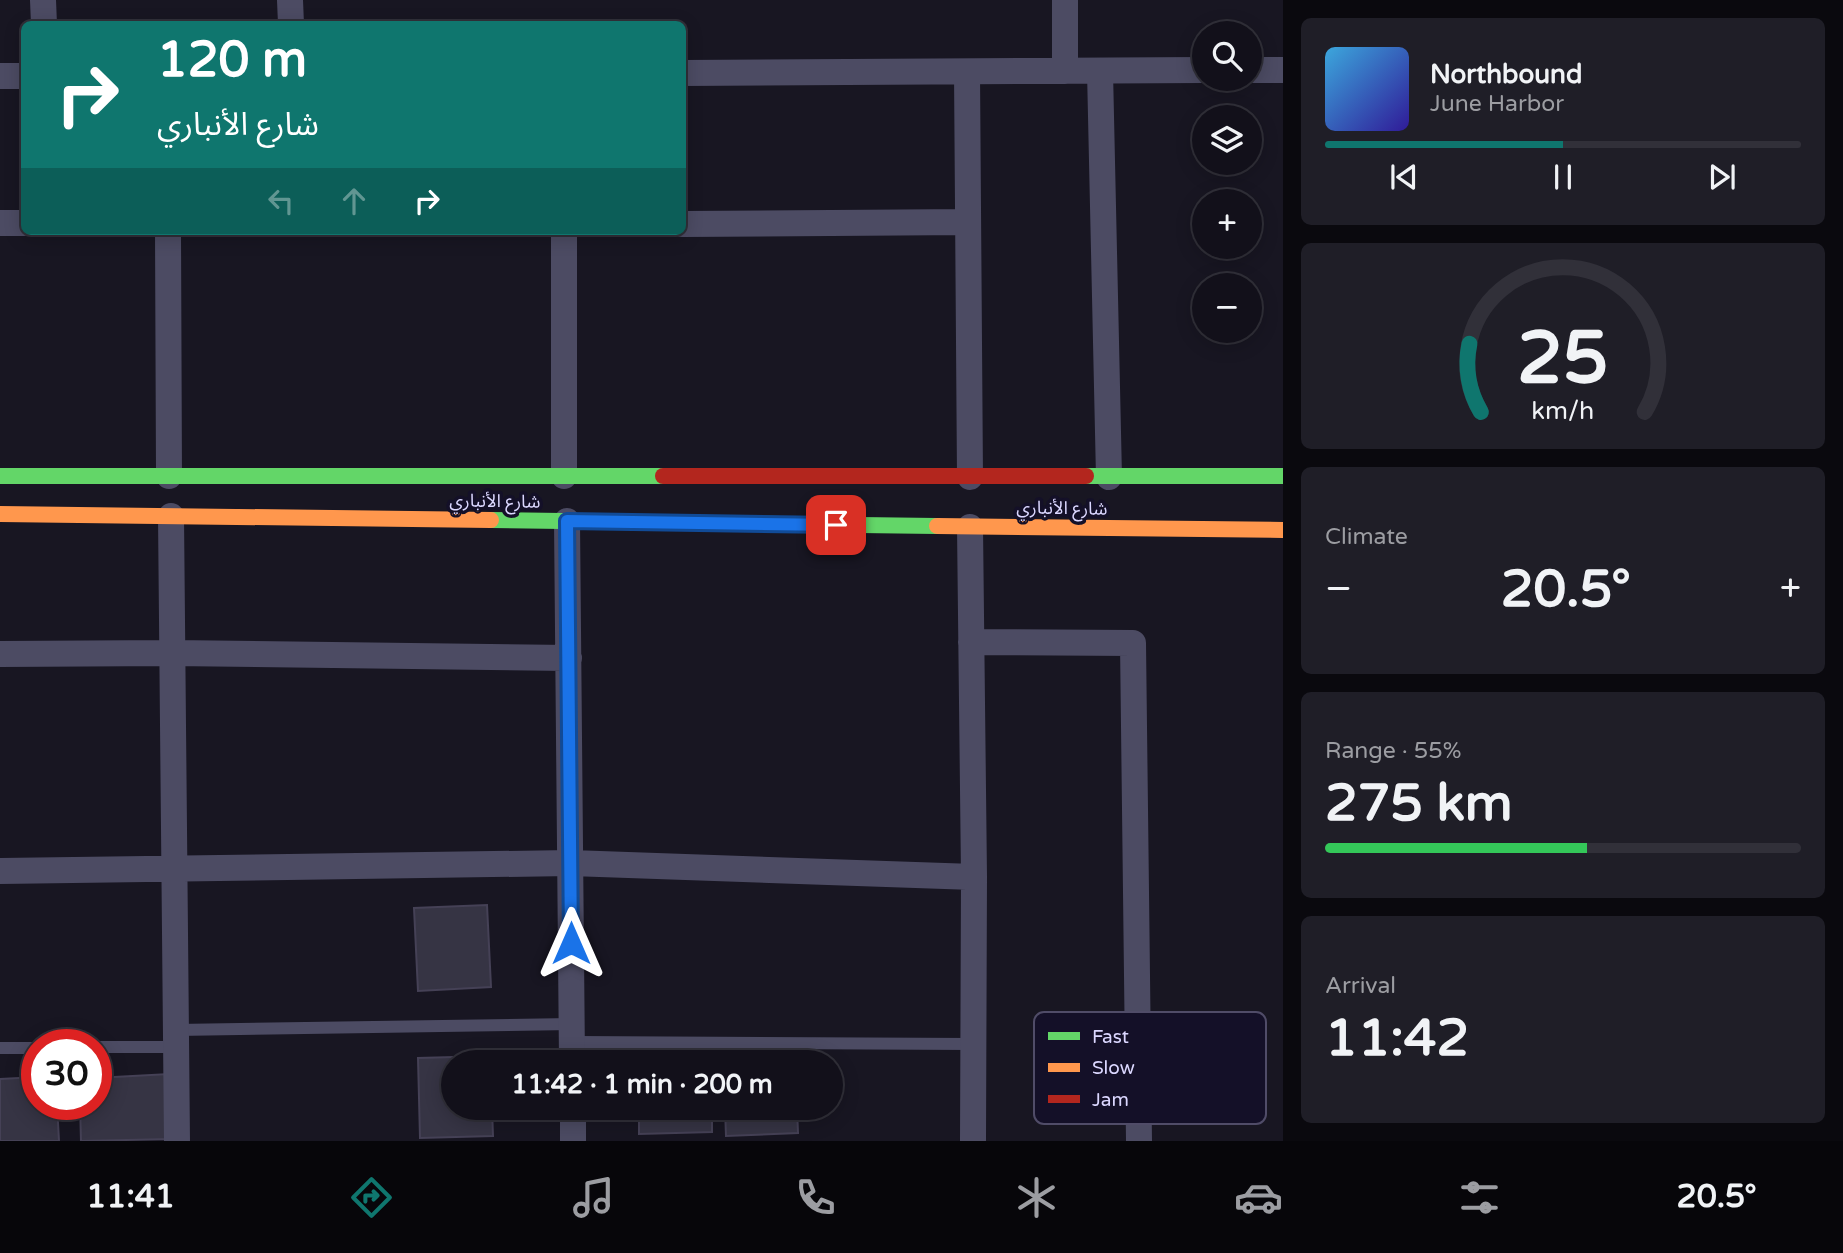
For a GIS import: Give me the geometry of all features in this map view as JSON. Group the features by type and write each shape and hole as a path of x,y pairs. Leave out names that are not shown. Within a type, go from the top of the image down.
{"street":[{"path":"43,0 44,21"},
{"path":"290,0 291,21"},
{"path":"1065,0 1065,71"},
{"path":"686,73 1192,70"},
{"path":"1262,70 1283,70"},
{"path":"1100,71 1109,477"},
{"path":"967,72 970,477"},
{"path":"0,76 21,76"},
{"path":"686,224 968,222"},
{"path":"0,223 21,223"},
{"path":"168,235 169,476"},
{"path":"564,235 564,477"},
{"name":"شارع الأنباري","path":"0,476 1283,477"},
{"name":"شارع الأنباري","path":"0,514 1283,530"},
{"path":"171,516 177,1141"},
{"path":"567,521 572,1043"},
{"path":"970,527 974,877 973,1141"},
{"path":"971,642 1133,643 1137,1012"},
{"path":"0,653 569,658"},
{"path":"0,871 570,863 974,877"},
{"path":"572,1120 573,1141"}],"lane":[{"path":"112,1046 176,1039 973,1044"},
{"path":"0,1048 21,1048"}],"building":[{"path":"487,905 491,987 418,991 414,908"},
{"path":"441,1057 441,1120 492,1120 493,1136 420,1138 418,1058"},
{"path":"169,1074 172,1139 81,1141 80,1120 112,1120 112,1077"},
{"path":"21,1078 21,1120 58,1120 59,1141 0,1141 0,1079"},
{"path":"639,1120 712,1120 712,1132 639,1134"},
{"path":"725,1120 797,1120 798,1133 726,1136"}],"traffic: fast":[{"path":"0,476 663,476"},
{"path":"1086,476 1283,476"},
{"path":"491,520 937,526"}],"traffic: slow":[{"path":"0,514 491,520"},
{"path":"937,526 1283,530"}],"traffic: jam":[{"path":"663,476 1086,476"}],"route":[{"path":"571,943 567,521 836,525"}]}
